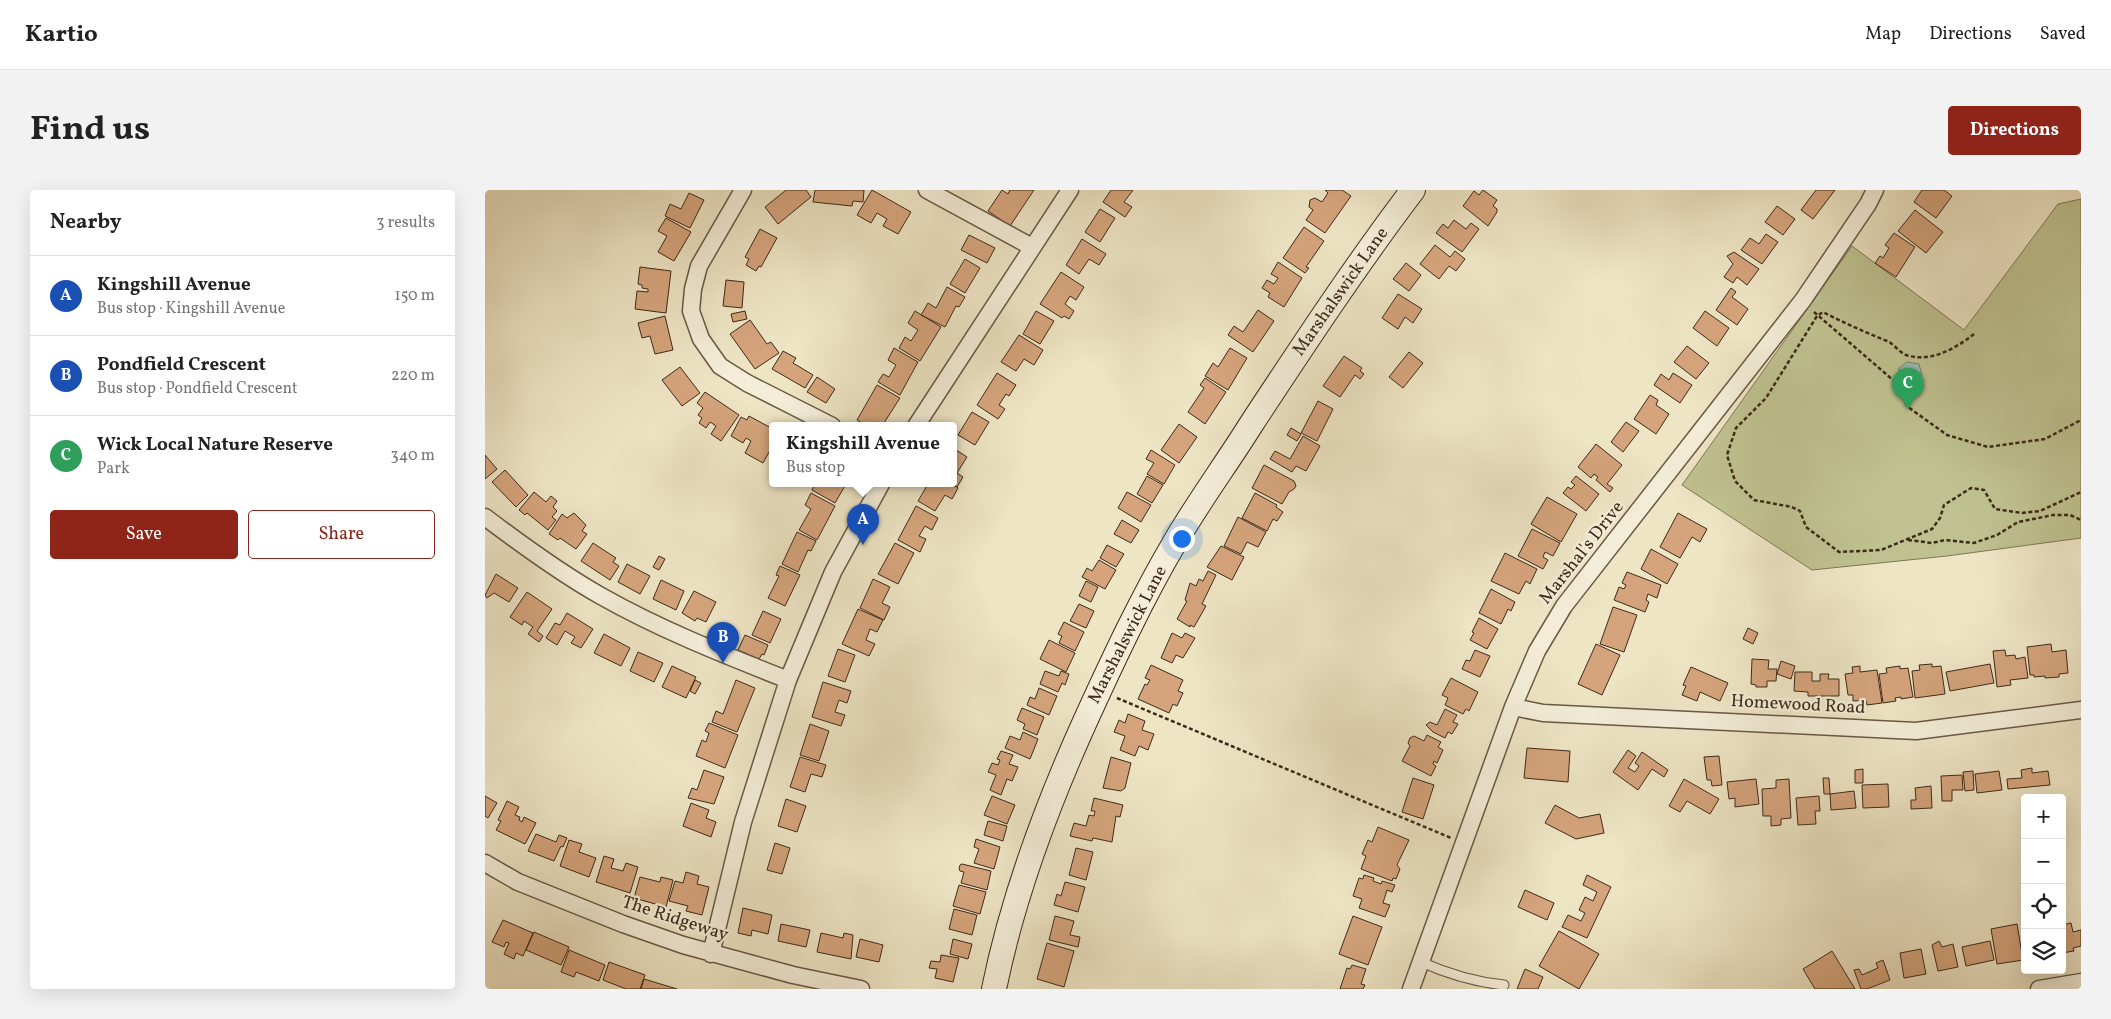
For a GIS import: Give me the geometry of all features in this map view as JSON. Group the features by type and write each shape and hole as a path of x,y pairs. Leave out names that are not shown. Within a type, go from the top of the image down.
{"street":[{"path":"743,190 699,266 693,289 691,311 701,340 720,366 747,383 824,422"},
{"path":"927,190 1032,247"},
{"path":"919,422 1070,190"},
{"name":"Marshalswick Lane","path":"994,989 1001,954 1014,910 1060,776 1126,634 1176,541 1322,315 1413,190"},
{"name":"Marshal's Drive","path":"1411,989 1513,707 1537,651 1565,606 1803,300 1868,204 1875,190"},
{"path":"711,954 743,822 788,680 833,572 879,487"},
{"path":"485,517 537,556 601,596 693,642 788,680"},
{"name":"Homewood Road","path":"1513,707 1543,713 1916,731 2081,710"},
{"name":"The Ridgeway","path":"485,862 518,882 623,924 711,954 793,975 861,989"},
{"path":"2039,989 2081,982"}],"lane":[{"path":"1421,962 1449,974 1485,983 1504,985"}],"path":[{"path":"1974,334 1956,348 1940,354 1925,356 1905,355 1890,342 1859,330 1823,312 1817,316 1767,398 1737,428 1727,455 1735,481 1754,500 1792,507 1800,511 1806,527 1839,552 1881,550 1932,529 1940,518 1944,505 1971,488 1984,490 1995,509 2022,513 2040,511 2081,492"},
{"path":"1817,316 1893,380 1908,407 1947,435 1988,447 2045,439 2081,420"},
{"path":"1906,540 1932,543 1945,540 1974,543 1997,535 2019,522 2070,515 2081,520"},
{"path":"1099,690 1464,843"}],"green space":[{"path":"2081,199 2081,538 1947,556 1812,570 1682,485 1852,246 1964,330 2058,204"}],"shaded area":[{"path":"1907,362 1919,364 1922,375 1915,386 1901,383 1899,368"}],"building":[{"path":"786,190 806,190 811,197 778,224 765,207"},
{"path":"815,190 864,190 863,202 853,201 852,206 813,202"},
{"path":"872,190 911,212 898,234 883,226 887,219 877,213 871,223 857,215"},
{"path":"1002,190 1008,194 1010,190 1034,190 1010,226 988,211"},
{"path":"1111,190 1133,190 1124,202 1132,207 1125,217 1103,202"},
{"path":"1325,190 1342,190 1351,196 1325,233 1306,220 1313,210 1309,207 1310,200 1315,198 1322,202 1328,193"},
{"path":"1483,190 1497,200 1493,206 1497,209 1497,212 1488,226 1463,206 1474,191 1479,195"},
{"path":"1816,190 1835,190 1813,219 1801,210"},
{"path":"1922,190 1944,190 1952,196 1936,218 1914,202"},
{"path":"689,193 704,200 690,228 665,216 670,204 681,209"},
{"path":"1777,206 1795,219 1783,235 1765,222"},
{"path":"1100,209 1115,218 1100,242 1085,232"},
{"path":"1915,210 1943,232 1926,253 1898,231"},
{"path":"666,218 691,232 674,261 658,252 667,236 658,231"},
{"path":"1454,220 1466,229 1471,223 1479,229 1462,252 1436,233 1443,224 1448,228"},
{"path":"1304,227 1324,241 1306,267 1309,268 1305,273 1283,258"},
{"path":"760,229 777,238 761,267 759,266 756,271 746,265 749,259 745,257"},
{"path":"1894,233 1915,247 1896,277 1875,263 1880,256 1883,258 1889,248 1885,245"},
{"path":"1766,234 1778,242 1762,264 1741,250 1750,238 1759,244"},
{"path":"969,235 995,248 987,263 961,250"},
{"path":"1082,239 1106,254 1099,265 1089,259 1079,274 1066,265"},
{"path":"1435,245 1450,257 1455,251 1465,259 1456,271 1449,266 1439,279 1420,264"},
{"path":"1734,252 1759,269 1747,285 1737,277 1733,283 1724,277 1733,264 1727,256"},
{"path":"965,259 980,268 965,293 950,284"},
{"path":"1278,262 1302,278 1284,307 1268,297 1270,293 1262,288 1267,280 1274,284 1278,278 1271,274"},
{"path":"1406,263 1421,275 1409,291 1393,279"},
{"path":"640,267 671,271 666,313 635,309 637,291 648,292 648,289 642,288 642,285 638,284"},
{"path":"1061,272 1084,287 1076,300 1070,296 1065,304 1074,311 1069,319 1064,316 1062,318 1040,304"},
{"path":"726,280 744,282 742,308 723,306"},
{"path":"947,287 965,297 959,307 956,306 945,327 921,315 928,303 936,308"},
{"path":"1731,288 1736,292 1732,297 1748,309 1737,325 1716,310"},
{"path":"1398,294 1422,309 1413,323 1405,317 1398,329 1382,318"},
{"path":"1258,310 1274,321 1253,352 1228,335 1234,326 1243,332"},
{"path":"745,311 747,319 733,322 731,314"},
{"path":"915,311 941,327 920,361 899,348 905,337 911,341 918,330 908,323"},
{"path":"1036,311 1054,321 1040,344 1023,334"},
{"path":"1705,311 1729,328 1717,346 1693,328"},
{"path":"665,316 673,350 655,354 650,336 642,338 638,323"},
{"path":"750,320 767,344 771,342 779,353 755,369 730,334"},
{"path":"1019,335 1043,350 1034,365 1024,359 1016,371 1001,362"},
{"path":"1687,346 1709,363 1696,379 1674,362"},
{"path":"894,348 918,362 900,395 878,382 883,374 889,377 896,365 888,360"},
{"path":"1230,348 1247,358 1228,390 1205,376 1213,363 1218,367"},
{"path":"783,351 796,358 793,363 813,375 805,388 772,369"},
{"path":"1409,352 1423,363 1403,388 1389,377"},
{"path":"1344,356 1362,368 1360,371 1364,374 1360,379 1355,375 1340,397 1323,386"},
{"path":"680,367 700,393 682,406 662,380"},
{"path":"997,373 1016,385 1009,396 1006,394 999,405 1005,409 998,419 977,405"},
{"path":"1673,373 1692,385 1680,403 1654,385 1661,374 1669,380"},
{"path":"817,377 835,389 826,403 807,392"},
{"path":"1205,378 1226,392 1205,424 1188,412 1204,388 1200,385"},
{"path":"877,385 900,398 885,422 860,422 857,420"},
{"path":"705,392 739,415 721,441 711,434 716,426 710,422 706,428 699,423 702,418 698,415 703,408 697,403"},
{"path":"1650,395 1658,400 1656,405 1669,414 1656,434 1634,419"},
{"path":"1318,401 1333,409 1317,441 1301,433"},
{"path":"972,412 989,422 975,445 958,435"},
{"path":"749,416 769,427 769,452 763,463 745,453 751,441 746,438 743,443 731,436 741,417 747,420"},
{"path":"1626,422 1639,431 1623,452 1611,442"},
{"path":"1179,424 1197,437 1179,463 1161,450"},
{"path":"1291,428 1301,434 1297,441 1287,435"},
{"path":"1303,436 1320,446 1306,471 1296,466 1292,472 1270,459 1275,451 1290,459"},
{"path":"1596,444 1622,465 1607,484 1613,488 1610,492 1596,480 1598,477 1594,474 1591,478 1578,467"},
{"path":"1151,450 1175,465 1164,484 1147,474 1154,463 1146,459"},
{"path":"957,451 967,457 957,473"},
{"path":"485,455 497,469 485,479"},
{"path":"1264,465 1294,481 1296,486 1289,492 1282,504 1252,488"},
{"path":"505,470 528,495 516,507 492,482"},
{"path":"957,473 963,477 957,487"},
{"path":"1147,476 1163,485 1152,503 1137,494"},
{"path":"1576,476 1599,494 1586,511 1563,493 1568,487 1571,489 1575,485 1571,482"},
{"path":"814,487 844,487 835,503 812,490"},
{"path":"926,487 958,488 952,499 945,495 935,511 918,501"},
{"path":"534,492 546,502 551,496 557,501 553,507 557,511 552,517 556,520 548,530 527,513 525,515 519,510"},
{"path":"1127,492 1151,505 1141,522 1118,508"},
{"path":"811,493 835,506 817,540 799,530 811,509 805,505"},
{"path":"1255,493 1277,505 1276,507 1283,512 1277,521 1273,519 1267,531 1242,518"},
{"path":"1547,497 1577,514 1561,542 1531,524"},
{"path":"916,506 938,518 932,530 925,526 919,536 926,539 920,552 898,540"},
{"path":"574,513 586,525 582,531 587,534 576,549 560,538 558,540 549,534 562,514 567,518"},
{"path":"1678,513 1707,529 1700,542 1692,537 1680,558 1660,547"},
{"path":"1238,517 1266,532 1258,547 1247,542 1241,554 1224,546"},
{"path":"1122,520 1139,530 1131,543 1114,534"},
{"path":"1532,529 1560,543 1553,556 1545,552 1543,557 1548,560 1543,569 1518,556"},
{"path":"797,532 816,541 811,551 808,550 798,572 782,564"},
{"path":"593,543 616,558 613,562 619,566 610,580 581,561"},
{"path":"895,543 914,553 898,584 878,574"},
{"path":"1107,545 1124,554 1116,567 1100,558"},
{"path":"1221,546 1244,557 1232,580 1207,567"},
{"path":"1651,549 1678,564 1667,584 1641,569"},
{"path":"1505,553 1537,569 1530,584 1526,581 1519,594 1491,581"},
{"path":"659,556 665,559 659,570 653,567"},
{"path":"1099,560 1116,570 1105,589 1082,577 1087,568 1092,571"},
{"path":"627,564 650,576 640,594 618,582"},
{"path":"780,566 800,575 785,606 768,598 779,576 776,575"},
{"path":"1208,571 1216,575 1202,604 1206,606 1194,627 1190,625 1190,627 1177,619 1187,601 1185,600 1190,583 1196,586 1199,579 1203,581"},
{"path":"1627,572 1661,585 1657,598 1648,594 1646,600 1649,602 1645,612 1614,600 1619,587 1624,589 1626,585 1622,583"},
{"path":"496,574 518,588 509,602 494,593 487,598 485,595"},
{"path":"873,579 890,587 882,603 890,607 884,620 860,608"},
{"path":"661,580 684,591 676,610 653,599"},
{"path":"1086,581 1098,587 1091,602 1079,596"},
{"path":"1491,589 1515,602 1511,611 1508,609 1501,624 1479,613"},
{"path":"694,591 716,602 706,622 697,618 695,621 682,613"},
{"path":"527,592 552,609 537,631 543,636 539,642 528,634 533,627 524,621 522,625 510,617"},
{"path":"1079,604 1094,611 1086,628 1070,621"},
{"path":"1613,607 1637,615 1624,652 1600,644"},
{"path":"858,609 883,620 877,632 870,629 866,640 875,644 869,656 842,644"},
{"path":"763,611 781,619 770,643 752,635"},
{"path":"567,613 593,629 581,648 571,643 575,637 565,631 557,645 546,638 555,623 560,625"},
{"path":"1479,618 1498,629 1487,649 1470,640"},
{"path":"1064,622 1084,632 1075,651 1059,643 1062,636 1058,634"},
{"path":"1748,628 1758,633 1753,644 1743,639"},
{"path":"1172,633 1182,638 1185,633 1195,638 1183,658 1176,655 1172,663 1161,658"},
{"path":"604,634 630,648 621,666 594,653"},
{"path":"745,635 768,645 764,655 762,654 759,659 738,650"},
{"path":"1049,640 1075,653 1066,672 1040,659"},
{"path":"1596,644 1620,655 1602,695 1578,684"},
{"path":"2051,644 2052,652 2066,650 2068,673 2059,674 2059,677 2045,678 2045,676 2034,677 2034,675 2030,675 2027,647"},
{"path":"838,649 855,655 845,682 828,676"},
{"path":"1475,650 1490,656 1480,677 1462,669 1466,660 1470,661"},
{"path":"2005,650 2006,656 2015,655 2016,659 2025,657 2028,678 2010,680 2011,685 1997,687 1993,651"},
{"path":"638,652 663,663 654,682 630,671"},
{"path":"1752,659 1769,660 1768,669 1777,669 1776,681 1767,681 1767,687 1756,687 1756,685 1751,684"},
{"path":"1781,661 1795,666 1791,679 1777,674"},
{"path":"1932,664 1932,667 1941,666 1945,694 1915,698 1912,671 1920,670 1919,665"},
{"path":"1990,664 1994,683 1950,691 1946,672"},
{"path":"1151,665 1183,680 1178,691 1183,693 1177,706 1173,704 1169,713 1138,699 1145,684 1147,685 1150,680 1145,678"},
{"path":"672,666 696,677 686,698 662,687"},
{"path":"1860,666 1860,672 1877,670 1882,703 1867,705 1866,700 1853,701 1853,695 1848,695 1845,674 1853,673 1852,667"},
{"path":"1900,666 1900,669 1908,668 1913,697 1895,698 1896,701 1883,703 1879,674 1887,673 1886,668"},
{"path":"1691,667 1728,683 1720,701 1700,692 1697,701 1682,695 1686,686 1683,685"},
{"path":"1045,671 1059,676 1061,671 1069,674 1065,685 1062,683 1058,692 1040,684"},
{"path":"1795,672 1812,672 1812,681 1820,681 1820,674 1829,674 1828,679 1839,679 1839,696 1808,696 1808,692 1794,691"},
{"path":"1451,678 1478,692 1469,711 1466,709 1463,714 1445,705 1448,698 1442,695"},
{"path":"695,680 701,683 695,694 690,691"},
{"path":"736,680 755,688 737,732 712,722 716,711 723,714"},
{"path":"823,682 851,691 847,703 839,700 835,712 845,715 841,726 812,717"},
{"path":"1039,688 1057,696 1049,715 1027,705 1030,697 1035,699"},
{"path":"1022,708 1044,717 1037,735 1023,729 1025,724 1017,720"},
{"path":"1445,709 1457,715 1453,722 1458,724 1452,734 1448,732 1445,738 1433,732 1426,725 1430,722 1437,725"},
{"path":"1128,714 1145,721 1142,730 1154,734 1148,750 1139,746 1135,756 1120,750 1125,736 1114,732 1119,720 1125,723"},
{"path":"709,723 738,735 725,768 696,756 702,740 706,742 709,733 705,731"},
{"path":"810,724 829,731 819,761 800,755"},
{"path":"1023,732 1038,739 1030,759 1005,748 1010,736 1020,740"},
{"path":"1427,735 1441,742 1438,747 1443,750 1437,763 1434,761 1433,764 1436,766 1431,776 1402,761 1410,746 1408,743 1410,738 1414,736 1424,741"},
{"path":"1527,748 1570,751 1568,782 1524,778"},
{"path":"1628,750 1636,756 1628,768 1635,772 1639,766 1635,763 1642,752 1668,770 1664,777 1652,769 1638,790 1613,772"},
{"path":"1001,751 1013,755 1009,764 1018,767 1012,781 1007,779 1001,795 990,790 996,775 988,772 992,763 998,765 1000,760 997,759"},
{"path":"1719,756 1722,785 1712,786 1711,780 1707,780 1704,757"},
{"path":"800,757 826,765 822,777 811,774 805,792 790,787"},
{"path":"1111,757 1131,763 1125,788 1121,791 1103,788"},
{"path":"2032,768 2032,773 2048,771 2050,785 2008,789 2007,779 2022,778 2021,770"},
{"path":"1863,769 1863,783 1855,783 1855,770"},
{"path":"704,770 724,777 714,804 688,798 692,788 697,790"},
{"path":"1973,771 1974,790 1965,791 1963,772"},
{"path":"1999,771 2002,790 1977,793 1975,774"},
{"path":"1962,775 1963,790 1952,790 1952,801 1942,801 1941,776"},
{"path":"1413,778 1434,785 1423,819 1402,812"},
{"path":"1823,778 1829,778 1830,794 1824,794"},
{"path":"1684,779 1719,799 1710,814 1687,801 1680,812 1669,806"},
{"path":"1756,779 1759,804 1735,807 1735,798 1729,799 1727,782"},
{"path":"1789,779 1791,818 1781,819 1781,825 1771,826 1771,816 1763,816 1762,789 1776,788 1776,780"},
{"path":"1888,784 1889,807 1863,808 1862,785"},
{"path":"1931,786 1932,808 1911,809 1911,800 1916,800 1915,788"},
{"path":"1854,791 1856,808 1831,810 1830,794"},
{"path":"485,796 497,803 488,818 485,816"},
{"path":"992,796 1015,805 1007,824 984,815"},
{"path":"1819,796 1820,811 1815,811 1816,824 1798,825 1796,798"},
{"path":"1094,798 1123,805 1120,817 1116,816 1112,842 1093,838 1092,841 1070,836 1074,823 1086,826 1089,815 1094,816 1095,811 1091,811"},
{"path":"786,799 806,806 797,832 778,826"},
{"path":"507,801 519,807 515,815 520,817 519,820 522,822 524,817 536,823 525,844 496,830 501,821 498,820"},
{"path":"691,803 709,810 706,818 716,822 711,837 683,826"},
{"path":"1555,805 1579,818 1600,814 1604,833 1576,839 1545,823"},
{"path":"988,821 1007,826 1003,841 984,835"},
{"path":"1378,827 1409,840 1397,865 1400,869 1396,879 1393,878 1392,881 1361,869 1366,856 1362,854 1368,840 1372,842"},
{"path":"536,834 556,842 559,835 567,838 554,861 528,851"},
{"path":"976,839 1000,847 994,869 974,863 979,849 974,847"},
{"path":"569,840 582,844 579,852 596,858 589,877 560,866"},
{"path":"775,843 790,848 782,874 767,870"},
{"path":"1076,848 1093,852 1086,880 1069,875"},
{"path":"604,856 614,859 611,868 623,871 626,863 638,867 630,893 596,882"},
{"path":"962,864 991,871 987,890 961,883 964,872 959,869"},
{"path":"686,872 699,876 697,884 709,887 702,915 686,911 688,906 669,901 675,881 683,883"},
{"path":"1364,875 1374,878 1373,881 1381,884 1382,881 1395,885 1392,892 1387,890 1383,903 1390,905 1385,917 1359,908 1362,899 1353,896 1359,878 1363,879"},
{"path":"1587,875 1611,887 1587,938 1562,927 1568,915 1581,921 1585,913 1579,910 1585,897 1593,901 1597,892 1583,885"},
{"path":"640,877 660,882 661,877 673,880 666,907 634,898"},
{"path":"1065,882 1085,887 1078,912 1054,905 1057,894 1061,896"},
{"path":"959,885 986,892 980,914 953,906"},
{"path":"1525,890 1554,903 1547,920 1518,907"},
{"path":"743,908 772,915 768,934 752,930 751,936 738,933"},
{"path":"954,909 977,915 972,935 949,929"},
{"path":"1055,916 1074,921 1070,935 1080,937 1078,947 1049,940"},
{"path":"1353,916 1382,927 1368,965 1339,954"},
{"path":"503,920 533,933 523,956 516,953 514,959 504,954 509,943 506,942 504,947 492,942"},
{"path":"2071,923 2073,932 2081,930 2081,946 2073,948 2074,951 2066,952 2066,929 2066,924"},
{"path":"781,924 810,930 806,947 778,941"},
{"path":"2017,924 2021,960 1997,964 1991,929"},
{"path":"1559,931 1599,954 1579,989 1539,966"},
{"path":"534,932 569,947 561,965 526,950"},
{"path":"821,933 843,938 844,933 853,935 851,959 817,952"},
{"path":"860,939 883,945 879,962 856,957"},
{"path":"953,939 972,944 968,959 950,954"},
{"path":"1939,941 1942,947 1953,944 1958,967 1938,971 1932,945"},
{"path":"1990,941 1994,960 1966,966 1962,947"},
{"path":"1047,943 1074,951 1064,987 1037,979"},
{"path":"1921,949 1926,974 1904,978 1900,953"},
{"path":"569,950 605,965 599,981 576,972 574,977 561,972"},
{"path":"1832,951 1855,989 1815,989 1803,969"},
{"path":"941,955 959,958 953,982 935,978 937,969 929,968 931,961 940,962"},
{"path":"1883,960 1890,980 1867,989 1861,989 1854,970 1859,969 1862,975 1878,968 1876,963"},
{"path":"609,962 645,975 640,989 626,989 603,980"},
{"path":"1352,965 1366,969 1361,984 1365,985 1363,989 1340,989 1347,968 1350,969"},
{"path":"1525,969 1543,977 1538,989 1517,989"},
{"path":"644,979 677,989 641,989"}],"place":[{"name":"Wick Local Nature Reserve","path":"1908,409"},
{"name":"Kingshill Avenue","path":"863,545"},
{"name":"Pondfield Crescent","path":"723,663"}]}
